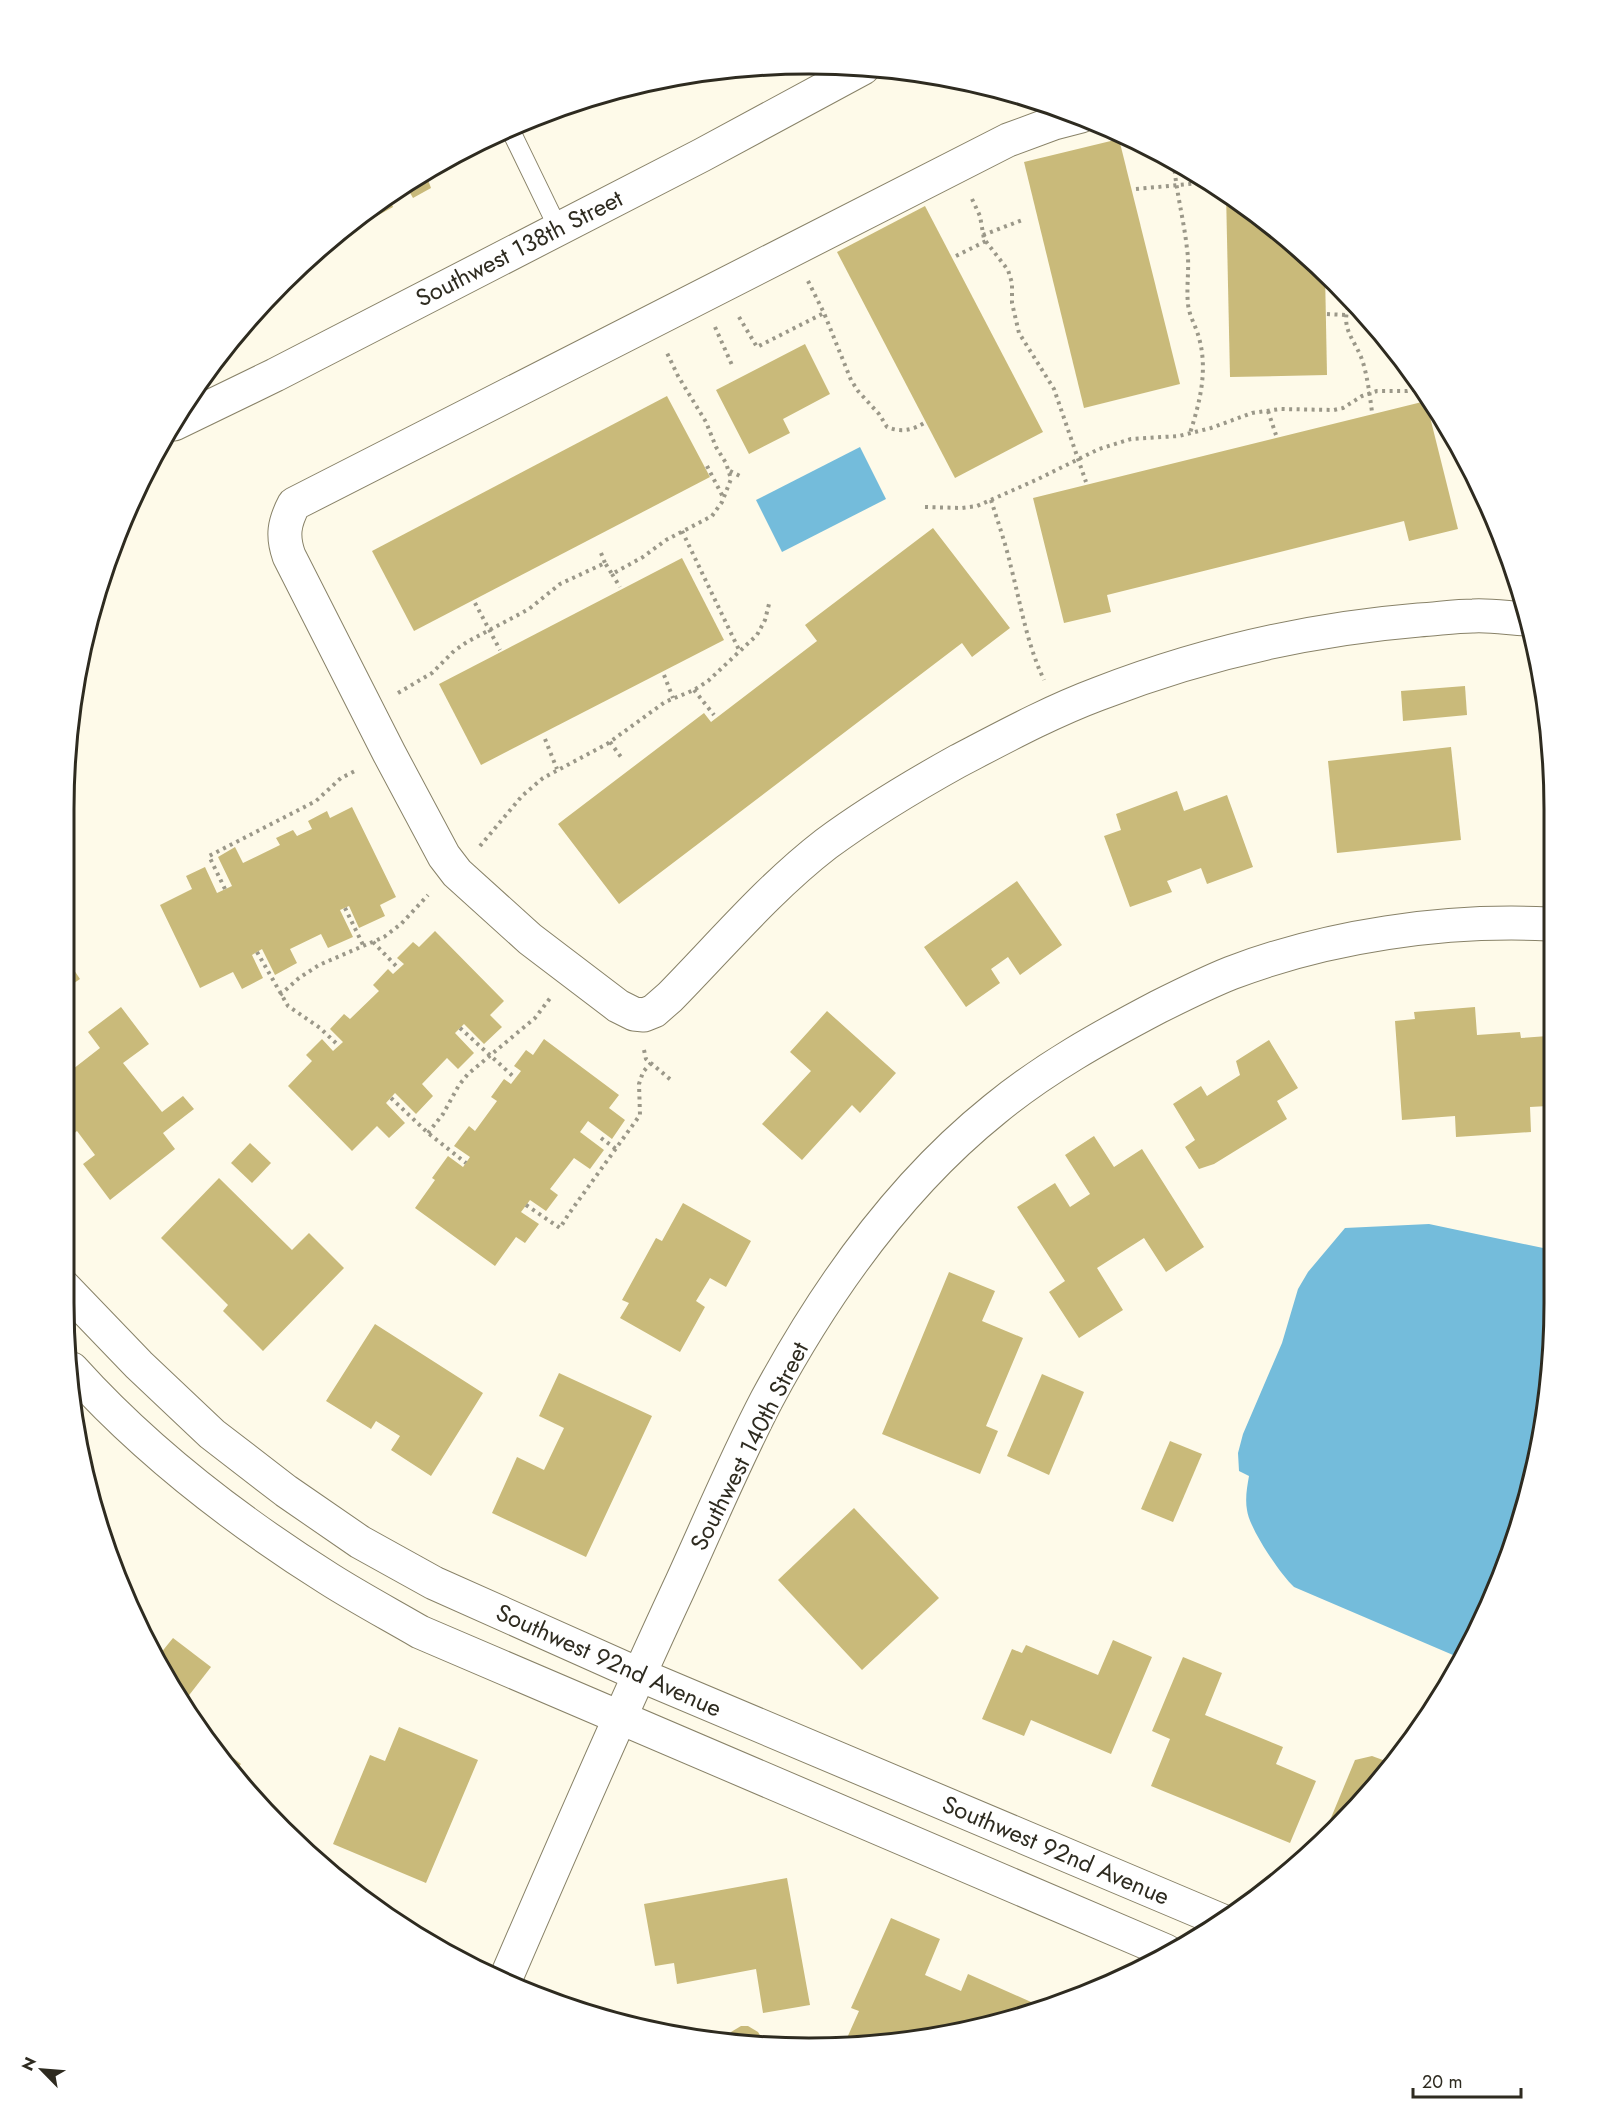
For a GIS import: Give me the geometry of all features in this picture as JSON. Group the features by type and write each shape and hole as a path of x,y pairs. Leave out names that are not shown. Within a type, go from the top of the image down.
{"street":[{"name":"Southwest 138th Street","path":"186,418 275,375 850,75"},
{"path":"1066,120 1032,130 998,146 294,504 287,517 284,531 284,542 289,556 400,773 444,856 457,873 530,939 601,995 634,1014 644,1015 654,1011 670,997 771,892 827,844 911,788 1014,731 1096,694 1141,678 1209,657 1281,640 1337,628 1402,621 1473,616 1518,619"},
{"name":"Southwest 140th Street","path":"508,1974 619,1718 768,1398 843,1274 903,1199 966,1134 992,1111 1062,1060 1110,1032 1195,989 1264,962 1319,947 1396,932 1449,926 1544,924"},
{"name":"Southwest 92nd Avenue","path":"74,1297 139,1365 212,1434 286,1491 360,1542 434,1583 640,1675 1213,1917"},
{"name":"Southwest 92nd Avenue","path":"77,1375 106,1407 172,1465 258,1531 329,1579 420,1632 1160,1949"}],"lane":[{"path":"513,135 558,228"}],"path":[{"path":"1175,171 1187,249 1188,303 1190,316 1200,341 1203,376 1200,402 1190,433"},
{"path":"1136,189 1195,184"},
{"path":"970,197 980,216 986,242 1008,270 1019,333 1050,380 1086,482"},
{"path":"983,236 1025,219"},
{"path":"956,256 986,242"},
{"path":"816,295 851,380 887,427 907,430 926,422"},
{"path":"1347,309 1345,315 1350,336 1364,366 1372,412"},
{"path":"735,312 757,347 824,313"},
{"path":"1327,314 1345,315"},
{"path":"712,321 732,365"},
{"path":"612,574 682,531 712,516 723,497 730,478 729,471 706,422 678,376 663,345"},
{"path":"925,507 977,506 1059,470 1078,458 1131,439 1150,436 1171,437 1211,428 1252,413 1280,409 1334,410 1343,408 1369,393 1413,390"},
{"path":"1268,411 1276,435"},
{"path":"707,466 723,497"},
{"path":"729,471 742,477"},
{"path":"991,500 1011,564 1026,636 1046,685"},
{"path":"682,531 740,652"},
{"path":"601,553 620,587"},
{"path":"392,696 424,679 461,646 528,609 560,584 605,563"},
{"path":"475,603 500,650"},
{"path":"475,852 522,796 543,778 610,742 673,698 694,690 708,681 757,635 765,620 769,604"},
{"path":"664,675 673,698"},
{"path":"694,690 714,716"},
{"path":"545,739 557,769"},
{"path":"610,742 621,757"},
{"path":"225,889 209,855 316,801 341,778"},
{"path":"345,908 364,947"},
{"path":"280,995 299,978 319,965 364,947 392,931 416,909"},
{"path":"373,942 399,969"},
{"path":"257,952 280,995 294,1011 320,1028 339,1046"},
{"path":"428,1133 443,1114 464,1079 535,1018 556,990"},
{"path":"460,1028 489,1057 515,1078"},
{"path":"646,1059 670,1080"},
{"path":"526,1205 560,1228 640,1115 639,1084 643,1072 651,1063"},
{"path":"392,1098 428,1133 466,1163"},
{"path":"601,1138 616,1149"}],"water":[{"path":"860,447 886,499 782,552 756,500"},
{"path":"1429,1224 1544,1248 1542,1352 1529,1447 1518,1494 1488,1585 1454,1655 1294,1587 1259,1539 1249,1518 1246,1506 1249,1476 1239,1471 1238,1453 1243,1434 1282,1343 1298,1289 1308,1272 1345,1228"}],"building":[{"path":"1114,140 1120,143 1180,384 1084,408 1024,162"},
{"path":"465,159 428,180 431,188 413,198 409,191 441,172"},
{"path":"391,203 393,207 374,215"},
{"path":"1226,204 1256,225 1325,286 1327,375 1230,377"},
{"path":"925,206 1043,432 955,478 837,252"},
{"path":"805,344 830,394 783,419 790,433 749,454 716,390"},
{"path":"667,396 710,477 414,631 372,551"},
{"path":"1421,402 1430,416 1458,529 1409,541 1404,521 1107,595 1111,612 1064,623 1033,498"},
{"path":"933,528 1010,628 972,657 962,643 619,904 558,824 704,713 711,722 817,641 805,625"},
{"path":"682,558 724,640 481,765 439,684"},
{"path":"1465,686 1467,715 1403,721 1401,691"},
{"path":"1451,747 1461,840 1337,853 1328,761"},
{"path":"1177,791 1184,811 1227,795 1253,867 1207,884 1201,868 1167,881 1172,892 1130,907 1104,836 1121,830 1116,814"},
{"path":"352,807 396,897 380,905 385,916 359,928 349,906 340,910 353,937 328,948 321,934 290,949 297,963 275,975 262,949 252,955 263,978 242,989 233,972 200,988 160,905 192,889 186,876 205,867 217,893 232,886 218,857 235,847 243,863 280,845 276,838 293,830 297,836 312,829 308,821 327,811 330,818"},
{"path":"1017,881 1062,945 1020,975 1008,957 991,969 1000,983 966,1007 924,947"},
{"path":"435,931 504,1001 490,1015 502,1027 484,1044 464,1024 455,1033 474,1053 458,1069 447,1058 422,1084 433,1096 416,1114 395,1093 386,1103 405,1123 389,1138 377,1126 352,1151 288,1086 312,1061 306,1055 322,1039 333,1051 343,1042 330,1029 344,1014 350,1019 379,991 373,985 388,969 393,974 404,964 397,958 413,942 419,947"},
{"path":"74,970 80,979 74,983"},
{"path":"121,1007 149,1044 123,1063 162,1112 183,1096 194,1109 163,1133 175,1149 110,1200 83,1164 95,1155 77,1131 74,1133 74,1068 100,1048 88,1032"},
{"path":"1475,1007 1477,1035 1520,1032 1521,1038 1544,1036 1544,1106 1530,1107 1531,1132 1456,1137 1455,1116 1402,1120 1395,1021 1415,1019 1414,1012"},
{"path":"827,1011 896,1073 860,1113 852,1105 802,1160 762,1124 811,1071 790,1052"},
{"path":"544,1039 619,1095 609,1108 625,1120 612,1139 588,1121 580,1132 604,1150 590,1169 574,1158 550,1189 558,1195 546,1211 530,1200 521,1212 539,1224 525,1243 516,1237 495,1266 415,1208 435,1180 432,1178 448,1156 463,1167 470,1157 454,1146 469,1126 475,1131 497,1101 491,1097 504,1079 511,1084 521,1071 514,1066 526,1050 533,1055"},
{"path":"1269,1040 1298,1088 1277,1101 1287,1119 1214,1164 1199,1169 1185,1147 1195,1140 1173,1104 1201,1086 1207,1096 1240,1075 1236,1061"},
{"path":"1094,1136 1114,1167 1142,1149 1204,1247 1166,1272 1144,1238 1097,1268 1123,1310 1079,1338 1049,1292 1065,1281 1017,1207 1055,1183 1070,1207 1090,1194 1065,1155"},
{"path":"250,1143 271,1163 252,1183 231,1163"},
{"path":"219,1178 292,1250 309,1233 344,1268 263,1351 223,1311 228,1305 161,1238"},
{"path":"683,1203 751,1241 726,1287 710,1278 696,1301 705,1307 680,1352 620,1318 629,1303 622,1300 656,1238 662,1241"},
{"path":"949,1272 995,1291 982,1321 1023,1338 986,1426 998,1431 980,1474 882,1434"},
{"path":"375,1324 483,1393 431,1476 391,1450 400,1436 376,1421 371,1429 326,1401"},
{"path":"559,1373 652,1416 586,1557 492,1513 517,1457 544,1470 564,1428 539,1416"},
{"path":"1042,1374 1084,1392 1049,1475 1007,1456"},
{"path":"1170,1441 1202,1454 1173,1522 1141,1509"},
{"path":"854,1508 939,1598 862,1670 778,1580"},
{"path":"173,1638 211,1667 188,1697 172,1671 162,1652"},
{"path":"1113,1640 1152,1657 1111,1754 1031,1720 1024,1736 982,1719 1012,1649 1022,1653 1026,1645 1098,1675"},
{"path":"1183,1657 1222,1673 1205,1715 1283,1747 1276,1764 1316,1781 1290,1843 1151,1786 1170,1739 1152,1731"},
{"path":"399,1727 478,1760 426,1883 333,1844 370,1755 385,1761"},
{"path":"226,1752 241,1764 238,1767"},
{"path":"1372,1756 1384,1760 1330,1821 1355,1760"},
{"path":"787,1878 810,2005 763,2013 756,1969 677,1984 674,1963 655,1966 644,1904"},
{"path":"891,1918 940,1939 925,1975 961,1991 968,1974 1033,2003 952,2024 904,2032 847,2037 859,2011 851,2008"},
{"path":"741,2026 748,2026 758,2032 761,2037 730,2034"}]}
